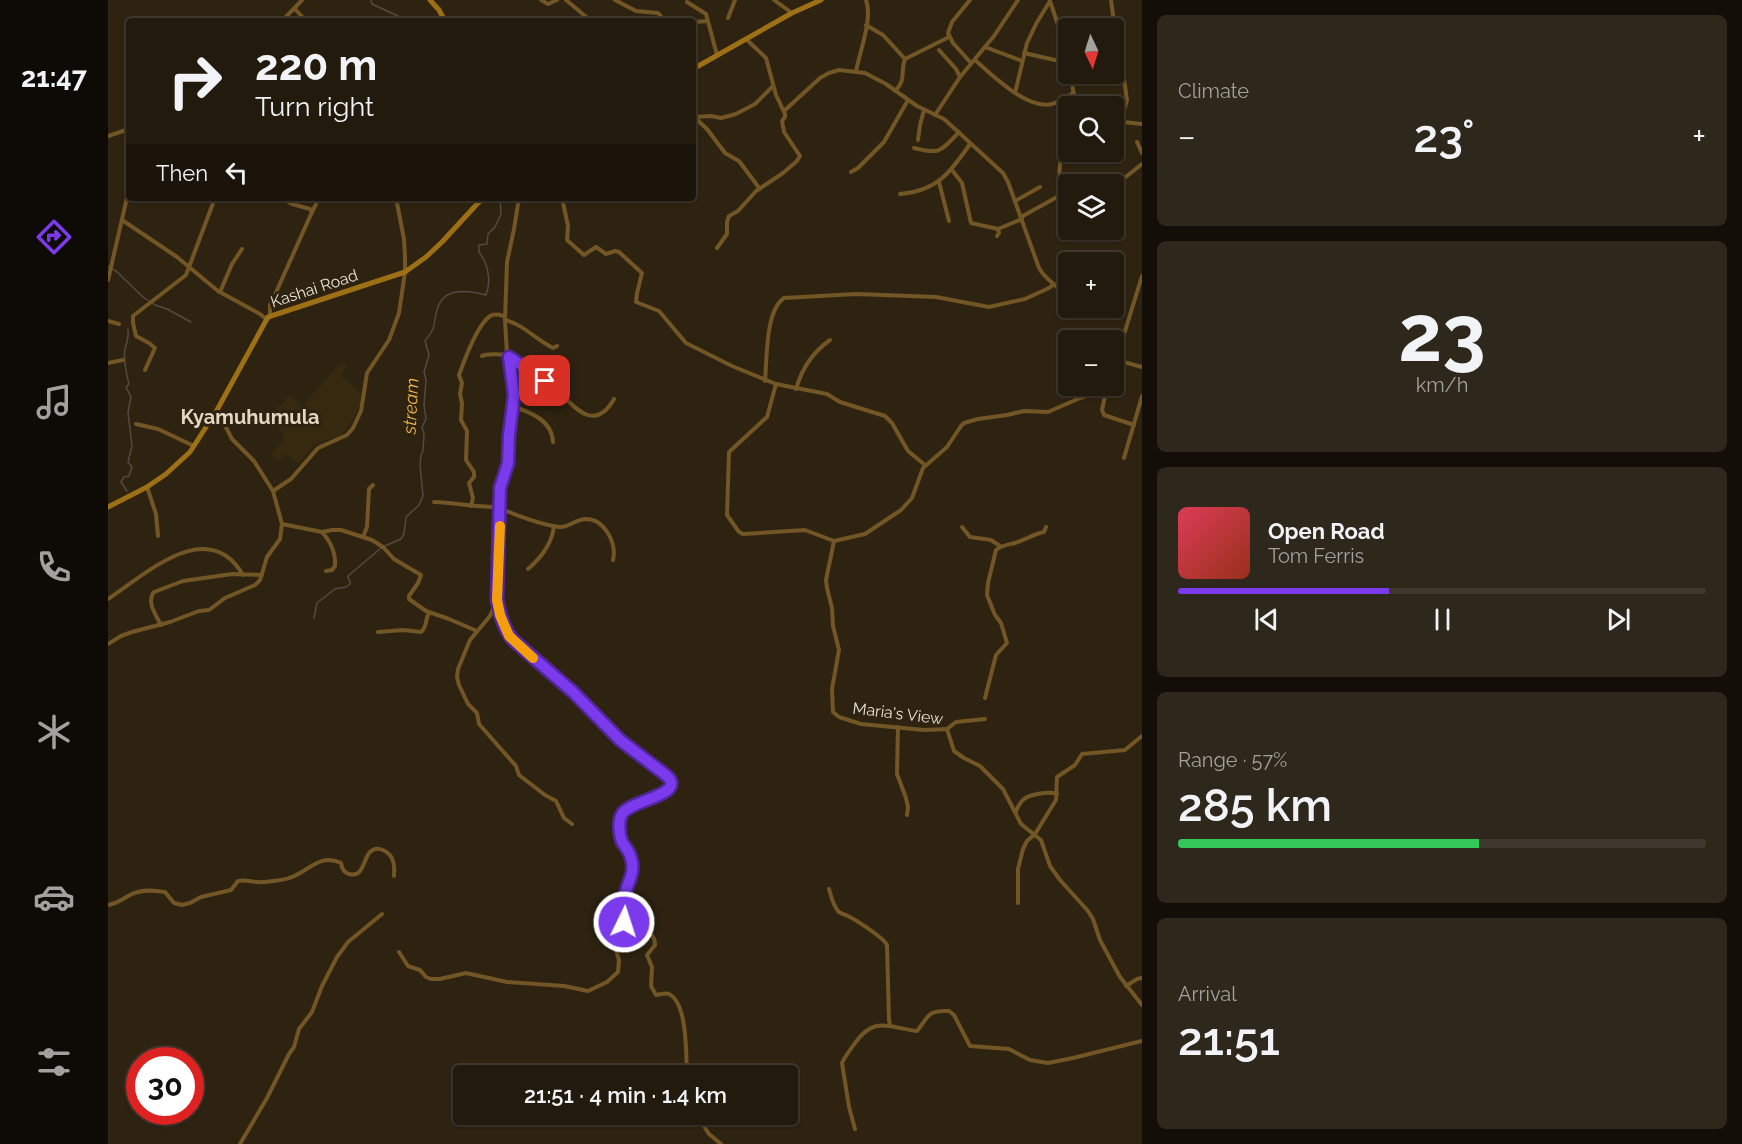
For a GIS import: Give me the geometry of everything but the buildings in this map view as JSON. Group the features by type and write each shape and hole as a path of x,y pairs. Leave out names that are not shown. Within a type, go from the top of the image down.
{"street":[{"path":"285,18 302,0"},
{"path":"430,0 443,18"},
{"path":"541,0 548,4 557,0"},
{"path":"566,0 587,18"},
{"path":"615,0 636,11 658,13 662,18"},
{"path":"728,18 735,0"},
{"path":"774,0 792,13"},
{"path":"696,67 792,13 821,0"},
{"path":"856,71 866,25 868,6 866,0"},
{"path":"970,0 952,22 948,33 949,37 973,61 1025,99 1049,104 1074,93"},
{"path":"935,115 1018,0"},
{"path":"1111,0 1115,30 1115,55 1123,72 1127,100 1124,108"},
{"path":"1015,93 1024,53 1036,24 1050,1"},
{"path":"1050,1 1058,25"},
{"path":"687,2 704,12 717,55"},
{"path":"295,9 303,18"},
{"path":"696,22 708,21"},
{"path":"866,25 883,35 905,59"},
{"path":"895,91 903,80 905,59 949,37"},
{"path":"717,248 727,234 729,216 738,211 752,195 800,158 800,153 784,132 782,121 785,117 784,111 773,86 766,58 746,39"},
{"path":"985,47 1022,61"},
{"path":"939,50 956,69 960,78"},
{"path":"1024,53 1058,61"},
{"path":"784,111 820,78 839,70 856,71 875,78 924,110 944,119 1003,173 1039,268 1043,275 1058,288"},
{"path":"1073,84 1074,96"},
{"path":"696,117 721,118 736,114 755,104 773,86"},
{"path":"851,172 884,142 908,100"},
{"path":"918,140 924,110"},
{"path":"696,120 707,129 725,153 739,161 760,189"},
{"path":"1124,122 1142,124"},
{"path":"108,136 126,130"},
{"path":"914,148 927,152 938,151 958,132"},
{"path":"1137,142 1142,153"},
{"path":"900,194 919,192 939,182 952,170 970,144"},
{"path":"1124,178 1142,164"},
{"path":"952,170 962,183 971,223 998,230 1058,197"},
{"path":"939,182 949,221"},
{"path":"1015,201 1040,187"},
{"path":"108,280 126,201"},
{"path":"145,370 155,348 136,336 133,316 182,279 190,267 213,201"},
{"path":"286,201 310,209 312,212"},
{"path":"122,220 190,267 220,292 268,317 270,305 318,201"},
{"path":"273,491 291,478 318,448 341,438 353,428 361,411 367,373 389,340 397,323 405,272 404,239 397,201"},
{"name":"Kashai Road","path":"108,507 147,487 166,474 195,446 268,317 405,272 426,256 482,201"},
{"path":"519,201 507,261 505,318 514,395 509,455 500,488 497,600 500,615 513,640 573,692 620,740 671,781 670,789 661,795 648,798 622,813 621,840 632,858 633,871 624,901 626,931"},
{"path":"563,201 568,226 567,240 582,255 596,247 606,254 617,250 642,273 636,302 659,311 683,341 765,381 827,394 840,402 885,416 892,423 909,451 925,465"},
{"path":"996,236 999,233 998,230"},
{"path":"220,292 232,264 242,249"},
{"path":"1124,332 1142,276"},
{"path":"765,381 768,333 778,303 784,298 856,294 936,297 989,307 1025,299 1054,284"},
{"path":"471,506 473,498 469,483 474,477 474,472 466,460 467,431 460,420 462,383 459,375 474,338 487,319 495,314 516,324 546,345 553,348 557,346"},
{"path":"108,321 119,324"},
{"path":"796,388 804,368 830,339"},
{"path":"482,356 487,354 508,355 557,390 574,408 589,415 597,415 605,411 614,399"},
{"path":"108,363 123,360"},
{"path":"1124,362 1142,367"},
{"path":"776,384 767,417 729,452 727,516 743,534 805,530 834,542 865,534 901,510 912,498 925,465 942,453 961,426 970,421 1024,411 1048,412 1086,396"},
{"path":"1106,396 1102,410 1104,415 1142,426"},
{"path":"1124,458 1142,396"},
{"path":"512,406 533,414 548,425 553,442"},
{"path":"108,644 132,632 211,609 225,597 255,585 262,575 267,557 280,539 282,524 273,491 254,461 232,439 217,410"},
{"path":"136,424 158,429 195,446"},
{"path":"363,537 367,527 369,489 374,485"},
{"path":"147,487 156,514 158,536"},
{"path":"434,502 500,507 510,513 554,526 566,527 579,520 592,520 610,535 613,543 613,560"},
{"path":"282,524 322,532 337,530 378,543 394,559 420,574 420,579 408,597 421,609 477,631"},
{"path":"528,569 550,543 554,526"},
{"path":"962,527 970,537 991,540 1001,546"},
{"path":"986,698 996,655 1006,645 1001,622 995,615 987,595 996,550 1001,546 1044,532 1046,527"},
{"path":"322,532 333,549 336,560 333,568 327,571"},
{"name":"Maria's View","path":"834,542 826,580 838,650 832,689 833,712 839,717 861,724 924,730 947,729 954,751 980,766 1003,789 1025,828 1041,840 1055,873 1088,911 1100,940 1126,986 1142,1005"},
{"path":"108,599 163,562 191,549 202,548 220,552 232,558 243,575"},
{"path":"161,625 151,604 151,596 154,592 183,581 226,575 262,575"},
{"path":"497,600 490,616 470,640 457,673 459,685 466,700 477,713 479,724 516,766 519,775 559,803 564,818 572,824"},
{"path":"378,632 408,630 421,632 429,613"},
{"path":"947,729 959,721 985,719"},
{"path":"898,727 897,774 906,798 907,815"},
{"path":"1018,903 1020,860 1025,844 1035,834 1056,800 1057,777 1076,765 1082,754 1125,750 1142,736"},
{"path":"1015,812 1022,801 1029,797 1051,792 1057,794"},
{"path":"108,905 117,904 137,892 151,891 165,892 174,903 182,905 201,897 231,890 236,882 244,879 260,882 287,879 316,862 324,860 336,860 341,863 346,873 356,874 361,872 369,853 379,849 390,855 394,876"},
{"path":"829,889 839,912 862,924 887,945 890,1025"},
{"path":"240,1144 294,1047 299,1029 312,1012 337,957 348,942 382,914"},
{"path":"399,952 408,966 420,970 426,977 432,979 466,973 507,982 564,986 588,992 607,982 618,972 619,960 615,944 616,940 626,931"},
{"path":"626,931 636,936 646,933 653,937 655,945 653,950 648,952 647,957 652,966 651,986 656,995 664,993 671,995 681,1010 686,1065"},
{"path":"1126,986 1142,978"},
{"path":"855,1129 841,1066 866,1030 875,1026 890,1025 917,1031 929,1015 939,1011 950,1011 970,1046 1009,1049 1030,1060 1044,1063 1142,1041"},
{"path":"703,1125 709,1134 721,1144"}],"shaded area":[{"path":"341,361 347,365 341,375 362,394 360,406 348,428 341,435 315,445 298,464 285,454 278,461 271,455 283,440 282,431 268,418 290,395 303,406"}],"waterway":[{"name":"stream","path":"371,0 372,4 400,18"},
{"name":"stream","path":"385,546 401,539 404,534 406,517 419,505 423,496 420,465 424,434 422,427 426,419 424,372 429,355 425,341 433,329 437,310 445,297 464,291 486,295 489,277 479,245 487,244 488,234 495,227 501,214 500,201"},
{"path":"108,267 116,271 143,297 155,305 191,322"},
{"path":"127,491 121,482 124,477 129,476 132,467 128,462 132,446 128,412 131,397 126,387 129,384 124,357 128,329"},
{"name":"stream","path":"314,618 317,603 335,589 350,584 348,576 381,548"}],"slow traffic":[{"path":"500,526 497,600 500,615 509,636 533,658"}],"district":[{"name":"Kyamuhumula","path":"250,417"}],"route":[{"path":"545,381 509,357 514,395 508,463 500,488 497,600 500,615 513,640 573,692 605,727 670,778 672,785 670,789 622,813 621,840 632,858 633,871 624,901 624,922"}]}
